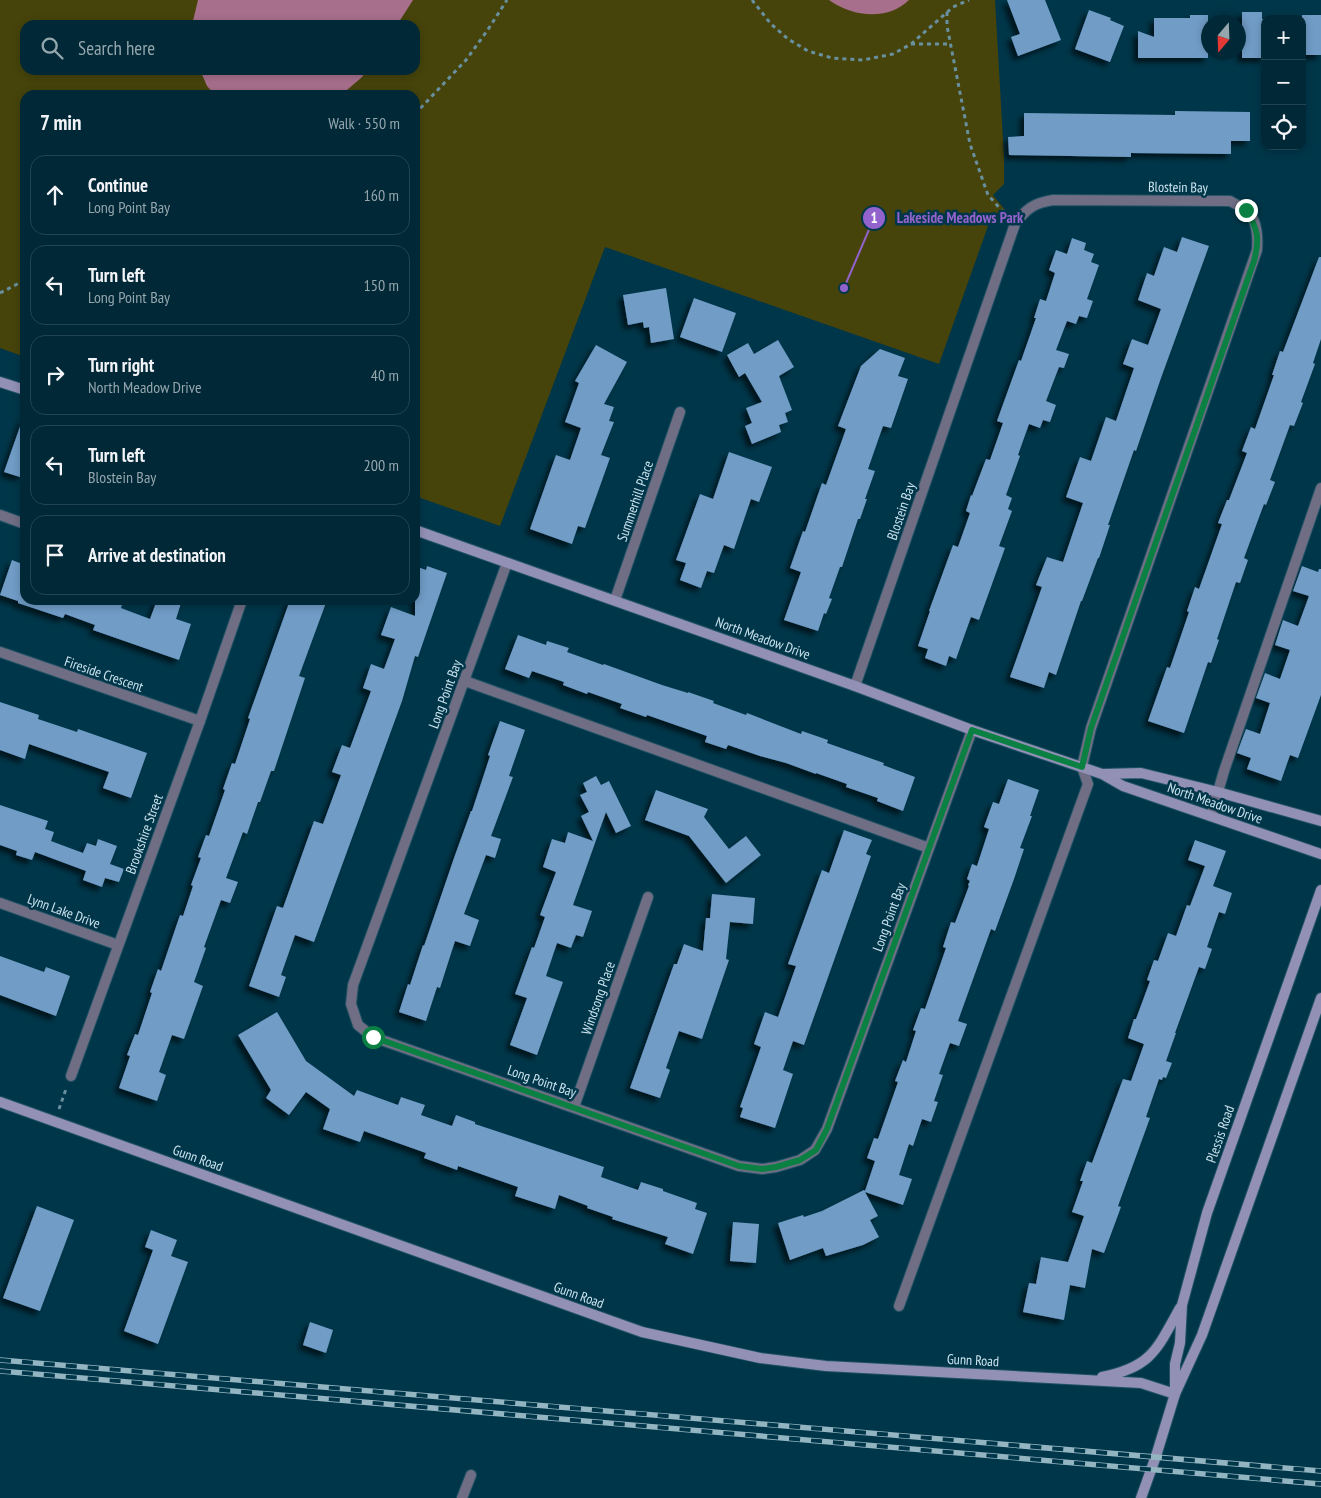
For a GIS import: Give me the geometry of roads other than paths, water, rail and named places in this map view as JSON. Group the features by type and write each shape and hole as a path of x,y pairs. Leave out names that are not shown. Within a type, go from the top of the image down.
{"street":[{"name":"Blostein Bay","path":"854,686 1015,224 1024,213 1038,202 1053,200 1230,201 1246,210 1256,226 1258,238 1254,261 1091,728 1082,767"},
{"path":"0,382 20,388"},
{"name":"Summerhill Place","path":"615,600 680,412"},
{"path":"1211,816 1224,771 1321,488"},
{"path":"0,515 20,522"},
{"name":"North Meadow Drive","path":"420,532 615,600 972,730 1102,774 1123,786 1321,854"},
{"name":"Long Point Bay","path":"507,563 353,985 351,1004 358,1025 373,1037 739,1166 762,1169 800,1160 816,1150 827,1129 972,730"},
{"name":"Brookshire Street","path":"71,1076 240,605"},
{"name":"Fireside Crescent","path":"0,652 200,721"},
{"path":"465,681 928,848"},
{"path":"899,1306 1088,784 1082,767"},
{"name":"North Meadow Drive","path":"1102,774 1141,773 1321,821"},
{"name":"Plessis Road","path":"1175,1394 1175,1364 1180,1343 1182,1305 1207,1213 1321,890"},
{"name":"Windsong Place","path":"574,1107 648,897"},
{"name":"Lynn Lake Drive","path":"0,903 118,945"},
{"name":"Plessis Road","path":"1141,1498 1175,1394 1202,1335 1321,998"},
{"name":"Gunn Road","path":"0,1102 642,1332 760,1358 826,1366 1141,1383 1175,1394"},
{"path":"1090,1380 1117,1374 1134,1368 1144,1361 1155,1352 1182,1305"},
{"path":"462,1498 471,1475"}],"railway":[{"path":"0,1360 1321,1471"},
{"path":"0,1371 1321,1484"}],"place":[{"name":"Lakeside Meadows Park","path":"844,288"}]}
